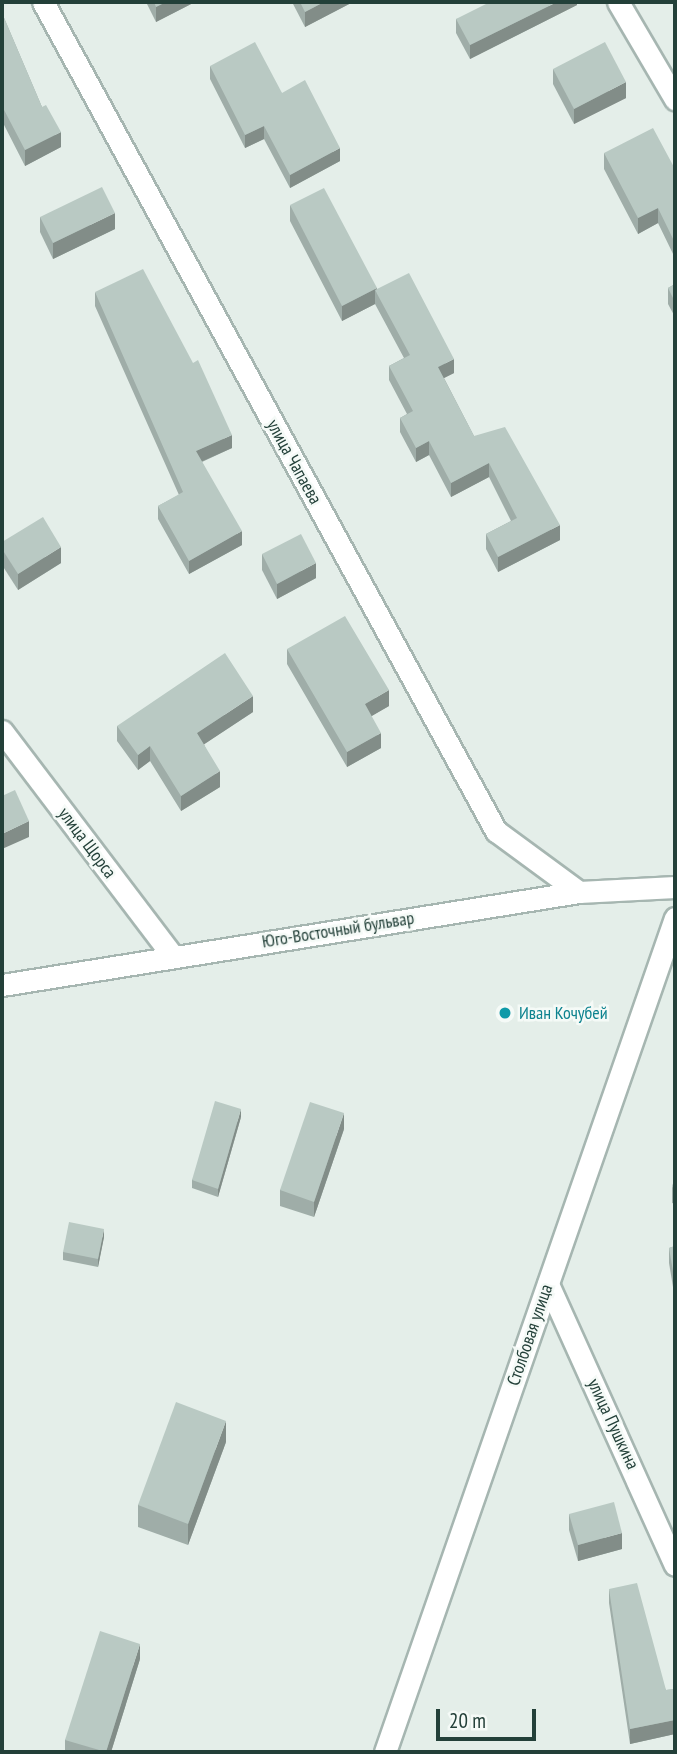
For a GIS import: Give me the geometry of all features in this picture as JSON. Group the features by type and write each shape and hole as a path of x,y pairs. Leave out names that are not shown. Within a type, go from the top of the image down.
{"street":[{"name":"улица Чапаева","path":"43,2 496,831 579,892"},
{"path":"618,2 675,99"},
{"name":"улица Щорса","path":"2,731 173,956"},
{"name":"Юго-Восточный бульвар","path":"2,985 579,892 675,887"},
{"name":"Столбовая улица","path":"384,1752 675,918"},
{"name":"улица Пушкина","path":"548,1284 675,1565"}],"building":[{"path":"300,2 324,2 305,12"},
{"path":"490,2 557,2 470,45 456,19"},
{"path":"2,13 42,107 46,105 61,132 25,150 2,106"},
{"path":"255,42 282,93 305,80 340,148 290,175 264,126 245,135 210,66"},
{"path":"605,42 626,82 574,109 553,69"},
{"path":"653,128 675,169 675,243 658,208 638,218 604,153"},
{"path":"102,187 115,213 53,243 40,217"},
{"path":"324,188 377,288 342,306 290,205"},
{"path":"143,269 193,363 198,360 232,435 196,451 242,531 189,561 158,506 183,492 95,292"},
{"path":"409,273 454,359 438,367 474,436 505,427 560,525 498,557 486,534 517,518 489,463 451,483 429,441 416,448 400,418 413,411 389,366 410,355 375,290"},
{"path":"675,284 675,302 668,288"},
{"path":"43,517 61,547 18,574 2,549 2,542"},
{"path":"301,534 316,563 277,584 262,554"},
{"path":"345,616 389,690 365,704 381,733 347,752 287,649"},
{"path":"225,653 253,696 197,733 220,771 181,796 150,746 138,755 117,726"},
{"path":"15,790 29,821 2,834 2,796"},
{"path":"215,1101 241,1109 218,1189 192,1180"},
{"path":"310,1102 344,1113 314,1202 280,1190"},
{"path":"69,1222 104,1229 98,1259 63,1252"},
{"path":"675,1246 675,1283 669,1248"},
{"path":"176,1402 226,1421 188,1524 138,1505"},
{"path":"614,1502 622,1533 578,1545 569,1514"},
{"path":"637,1583 666,1690 675,1689 675,1720 630,1729 609,1589"},
{"path":"100,1631 140,1644 106,1752 65,1740"}],"place":[{"name":"Иван Кочубей","path":"505,1013"}]}
